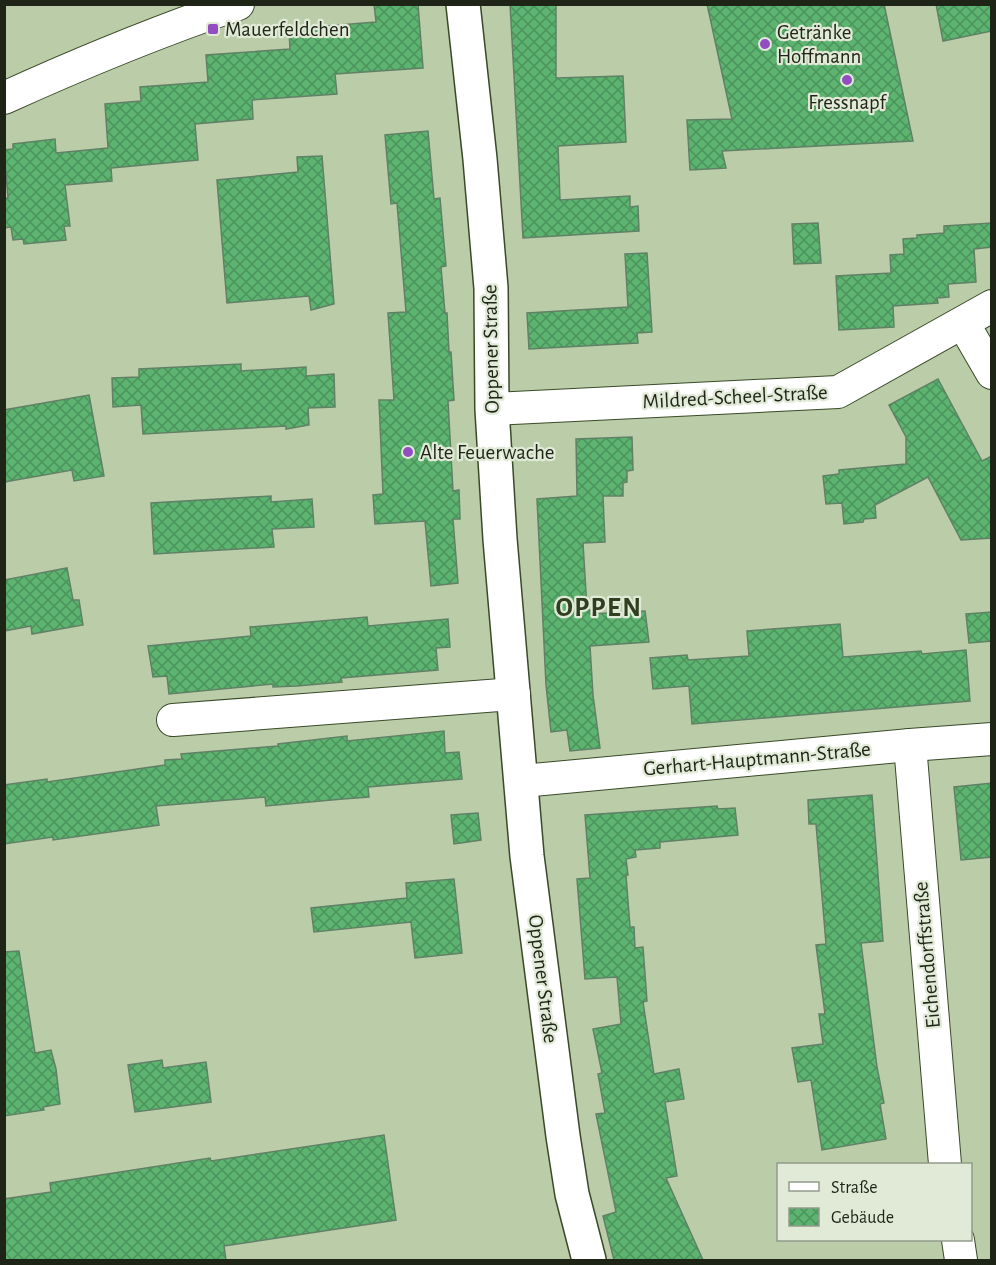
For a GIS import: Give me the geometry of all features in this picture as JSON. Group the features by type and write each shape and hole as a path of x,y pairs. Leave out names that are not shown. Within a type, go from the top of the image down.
{"street":[{"path":"4,98 71,68 238,4"},
{"name":"Oppener Straße","path":"463,4 491,288 492,410 500,539 527,856 563,1136 572,1194 589,1260"},
{"name":"Mildred-Scheel-Straße","path":"492,410 838,392 992,306"},
{"path":"963,323 992,373"},
{"path":"173,720 514,694"},
{"name":"Gerhart-Hauptmann-Straße","path":"522,781 910,745 992,740"},
{"name":"Eichendorffstraße","path":"910,745 945,1163"},
{"path":"957,1241 961,1260"}],"building":[{"path":"374,4 418,4 423,68 335,74 337,94 252,100 253,119 195,124 198,160 111,168 112,181 65,185 70,226 64,226 66,240 24,244 23,239 13,240 11,227 4,228 4,198 8,198 4,150 13,149 13,144 55,139 56,153 108,148 105,104 141,101 140,87 208,82 206,55 290,49 289,29 376,22"},
{"path":"510,4 556,4 556,78 623,76 626,142 558,146 560,200 630,196 630,207 638,206 639,231 523,238"},
{"path":"707,4 884,4 913,141 722,151 726,168 690,170 687,120 732,119"},
{"path":"936,4 992,4 992,31 943,41"},
{"path":"428,131 434,199 440,198 446,266 441,267 454,400 448,401 453,491 459,490 460,519 453,519 458,583 431,586 425,521 375,524 373,495 383,494 379,400 394,400 388,313 406,312 397,203 391,204 385,135"},
{"path":"322,156 334,304 311,310 309,296 227,303 217,180 298,172 297,157"},
{"path":"818,223 821,263 794,264 792,224"},
{"path":"992,223 992,247 974,249 976,282 948,284 949,297 937,298 938,303 893,306 894,327 839,330 836,276 891,273 890,255 904,254 903,239 917,238 917,235 944,233 944,226"},
{"path":"647,253 652,332 637,333 638,343 529,349 527,313 628,307 625,254"},
{"path":"241,364 241,371 306,367 306,376 334,374 335,407 308,408 309,425 286,429 286,426 143,434 141,405 113,407 112,378 139,377 139,369"},
{"path":"938,379 982,461 992,456 992,538 961,540 928,477 875,505 876,518 844,524 842,503 826,504 823,476 839,474 839,470 906,464 906,437 889,405"},
{"path":"89,395 104,476 74,481 72,470 4,482 4,410"},
{"path":"632,437 633,470 627,471 627,482 623,483 623,496 603,496 605,542 583,543 587,609 590,610 590,614 645,611 649,642 590,646 600,748 570,751 567,730 551,732 546,685 537,499 577,496 576,439"},
{"path":"271,496 271,502 312,499 314,527 272,529 274,547 154,554 151,503"},
{"path":"67,568 73,600 79,600 83,625 32,634 31,626 4,631 4,580"},
{"path":"992,612 992,641 969,643 966,614"},
{"path":"367,617 368,626 448,619 450,647 436,648 438,670 341,678 342,682 273,687 273,684 169,694 167,676 153,677 148,646 251,636 250,627"},
{"path":"840,624 843,657 966,650 970,701 692,724 689,686 653,689 650,658 687,655 688,660 749,656 747,631"},
{"path":"444,731 445,753 459,752 462,779 368,787 369,797 266,806 265,797 156,806 159,825 53,840 53,837 4,844 4,785 47,779 47,782 165,765 165,760 182,759 181,754 278,746 278,744 347,736 347,741"},
{"path":"992,783 992,857 961,860 954,787"},
{"path":"872,795 883,941 861,943 877,1067 884,1103 880,1104 886,1139 822,1150 811,1080 798,1082 792,1048 823,1044 819,1014 825,1014 816,945 826,944 816,824 809,824 808,800"},
{"path":"717,806 718,809 735,808 738,835 660,842 660,848 635,850 636,857 626,859 630,927 634,927 635,948 643,947 647,1001 643,1002 654,1074 679,1069 684,1099 665,1102 677,1176 666,1178 703,1260 614,1260 603,1216 616,1212 596,1114 605,1113 598,1074 602,1073 593,1029 621,1024 617,977 585,979 577,879 590,878 585,815"},
{"path":"478,813 481,840 454,844 451,815"},
{"path":"454,879 462,953 415,958 411,922 314,932 311,908 407,898 406,883"},
{"path":"19,951 35,1053 51,1050 56,1069 60,1104 43,1107 44,1110 4,1116 4,952"},
{"path":"162,1060 163,1068 206,1062 211,1102 135,1112 128,1065"},
{"path":"384,1135 396,1220 224,1246 226,1260 4,1260 4,1199 51,1192 50,1183 210,1158 211,1161"}],"place":[{"name":"Mauerfeldchen","path":"213,29"},
{"name":"Getränke Hoffmann","path":"765,44"},
{"name":"Fressnapf","path":"847,80"},
{"name":"Alte Feuerwache","path":"408,452"}],"district":[{"name":"OPPEN","path":"599,607"}]}
